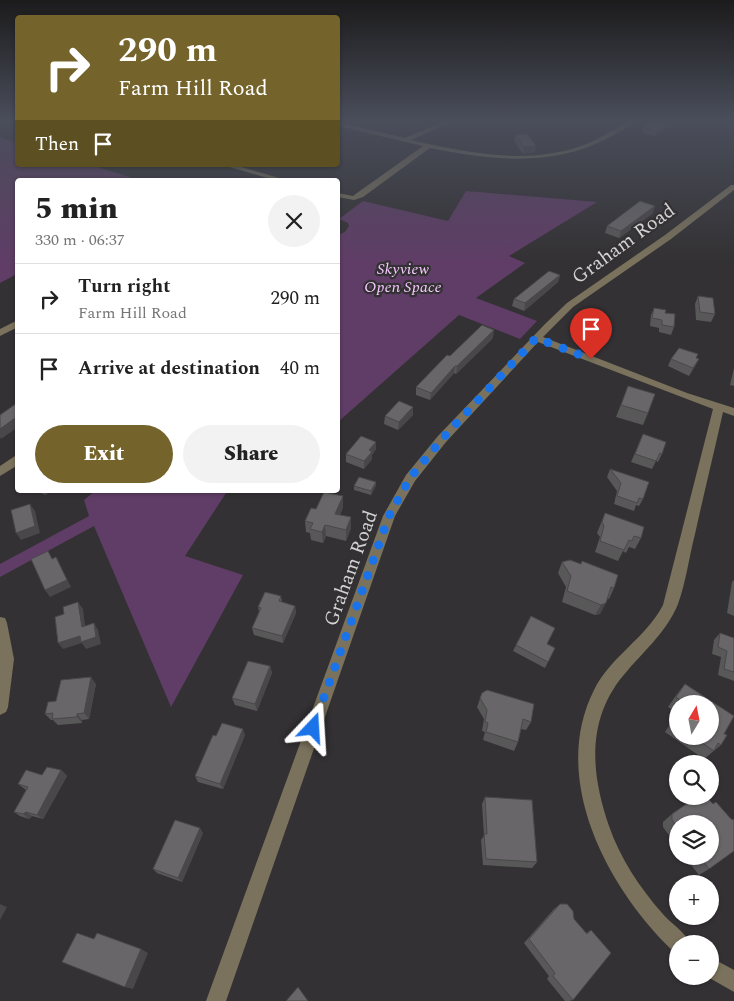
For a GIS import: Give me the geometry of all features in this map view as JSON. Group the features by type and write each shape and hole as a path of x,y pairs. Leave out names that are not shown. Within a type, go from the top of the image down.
{"street":[{"path":"236,168 275,178"},
{"path":"340,195 354,198 397,168"},
{"name":"Graham Road","path":"216,1001 389,516 410,478 442,439 536,338 570,306 668,237 734,187"},
{"path":"0,333 15,325"},
{"path":"536,338 726,410 667,612 654,631 612,676 600,694 590,718 586,743 588,776 593,802 604,836 621,871 645,908 671,935"},
{"path":"0,472 15,460"},
{"path":"0,623 6,660 0,707"},
{"path":"719,973 734,982"}],"green space":[{"path":"0,168 100,168 133,178 15,178 15,275 0,283"},
{"name":"Skyview Open Space","path":"466,191 597,202 509,256 525,263 476,298 537,321 520,339 459,315 340,420 340,234 345,232 349,226 348,223 340,218 363,201 448,221"},
{"path":"92,493 226,493 185,556 243,575 171,707 94,526 0,577 0,564 89,516 84,500"}],"building":[{"path":"640,201 655,206 621,231 607,226"},
{"path":"549,271 560,275 525,303 514,299"},
{"path":"698,296 713,298 715,314 700,312"},
{"path":"654,308 666,310 665,313 675,314 674,327 662,325 662,320 652,318"},
{"path":"482,325 494,330 455,366 431,393 416,387 447,355 450,356"},
{"path":"679,348 698,354 696,358 699,359 693,368 671,359"},
{"path":"628,386 655,394 648,413 621,405"},
{"path":"399,401 413,407 399,422 385,416"},
{"path":"15,404 15,418 0,429 0,415"},
{"path":"643,434 666,442 662,454 660,453 656,461 635,454"},
{"path":"361,436 376,442 369,450 372,452 364,461 346,454"},
{"path":"610,469 649,482 643,499 639,498 637,503 617,496 621,483"},
{"path":"359,477 376,482 371,491 354,486"},
{"path":"324,493 343,496 335,514 351,517 346,530 325,525 322,532 310,529 313,523 305,521 311,508 316,509"},
{"path":"30,504 35,526 16,533 11,510"},
{"path":"605,513 644,527 641,538 634,536 632,541 629,540 624,550 600,541"},
{"path":"48,551 52,559 56,557 67,580 45,590 31,559"},
{"path":"570,560 581,564 582,561 618,575 614,588 611,587 606,603 601,605 567,591 571,576 562,562"},
{"path":"265,592 281,596 279,601 295,606 282,636 252,628 261,608 258,607"},
{"path":"78,602 82,627 94,623 96,637 81,642 80,636 58,643 55,617 64,614 63,607"},
{"path":"531,616 555,628 547,644 555,648 548,662 516,645"},
{"path":"720,633 734,638 734,672 724,669 727,651 718,647"},
{"path":"248,661 270,666 255,704 232,698"},
{"path":"91,677 84,713 77,714 77,717 52,719 53,713 45,714 48,702 56,701 61,680"},
{"path":"685,684 702,695 677,695"},
{"path":"487,690 534,704 531,722 523,719 518,742 486,732 488,723 485,722 487,710 480,698 482,693"},
{"path":"719,706 734,716 724,734 727,735 721,745 719,744"},
{"path":"222,723 243,729 220,784 195,776 213,735 216,736"},
{"path":"705,745 717,745 714,751"},
{"path":"47,767 61,770 37,815 26,812 23,814 14,812 28,787 18,784 26,770 42,775"},
{"path":"485,797 532,800 537,862 486,859 484,834 487,834"},
{"path":"685,805 719,805 734,820 734,851 719,862 719,815 672,814"},
{"path":"175,820 200,828 178,878 153,869"},
{"path":"706,865 715,865 709,869"},
{"path":"560,904 567,904 573,911 574,919 587,934 591,930 611,953 573,1000 553,976 555,973 529,939"},
{"path":"77,933 94,939 97,933 141,949 125,987 62,962"},
{"path":"298,987 308,1001 286,1001"}],"route":[{"path":"313,728 389,516 410,478 442,439 536,338 591,359"}]}
